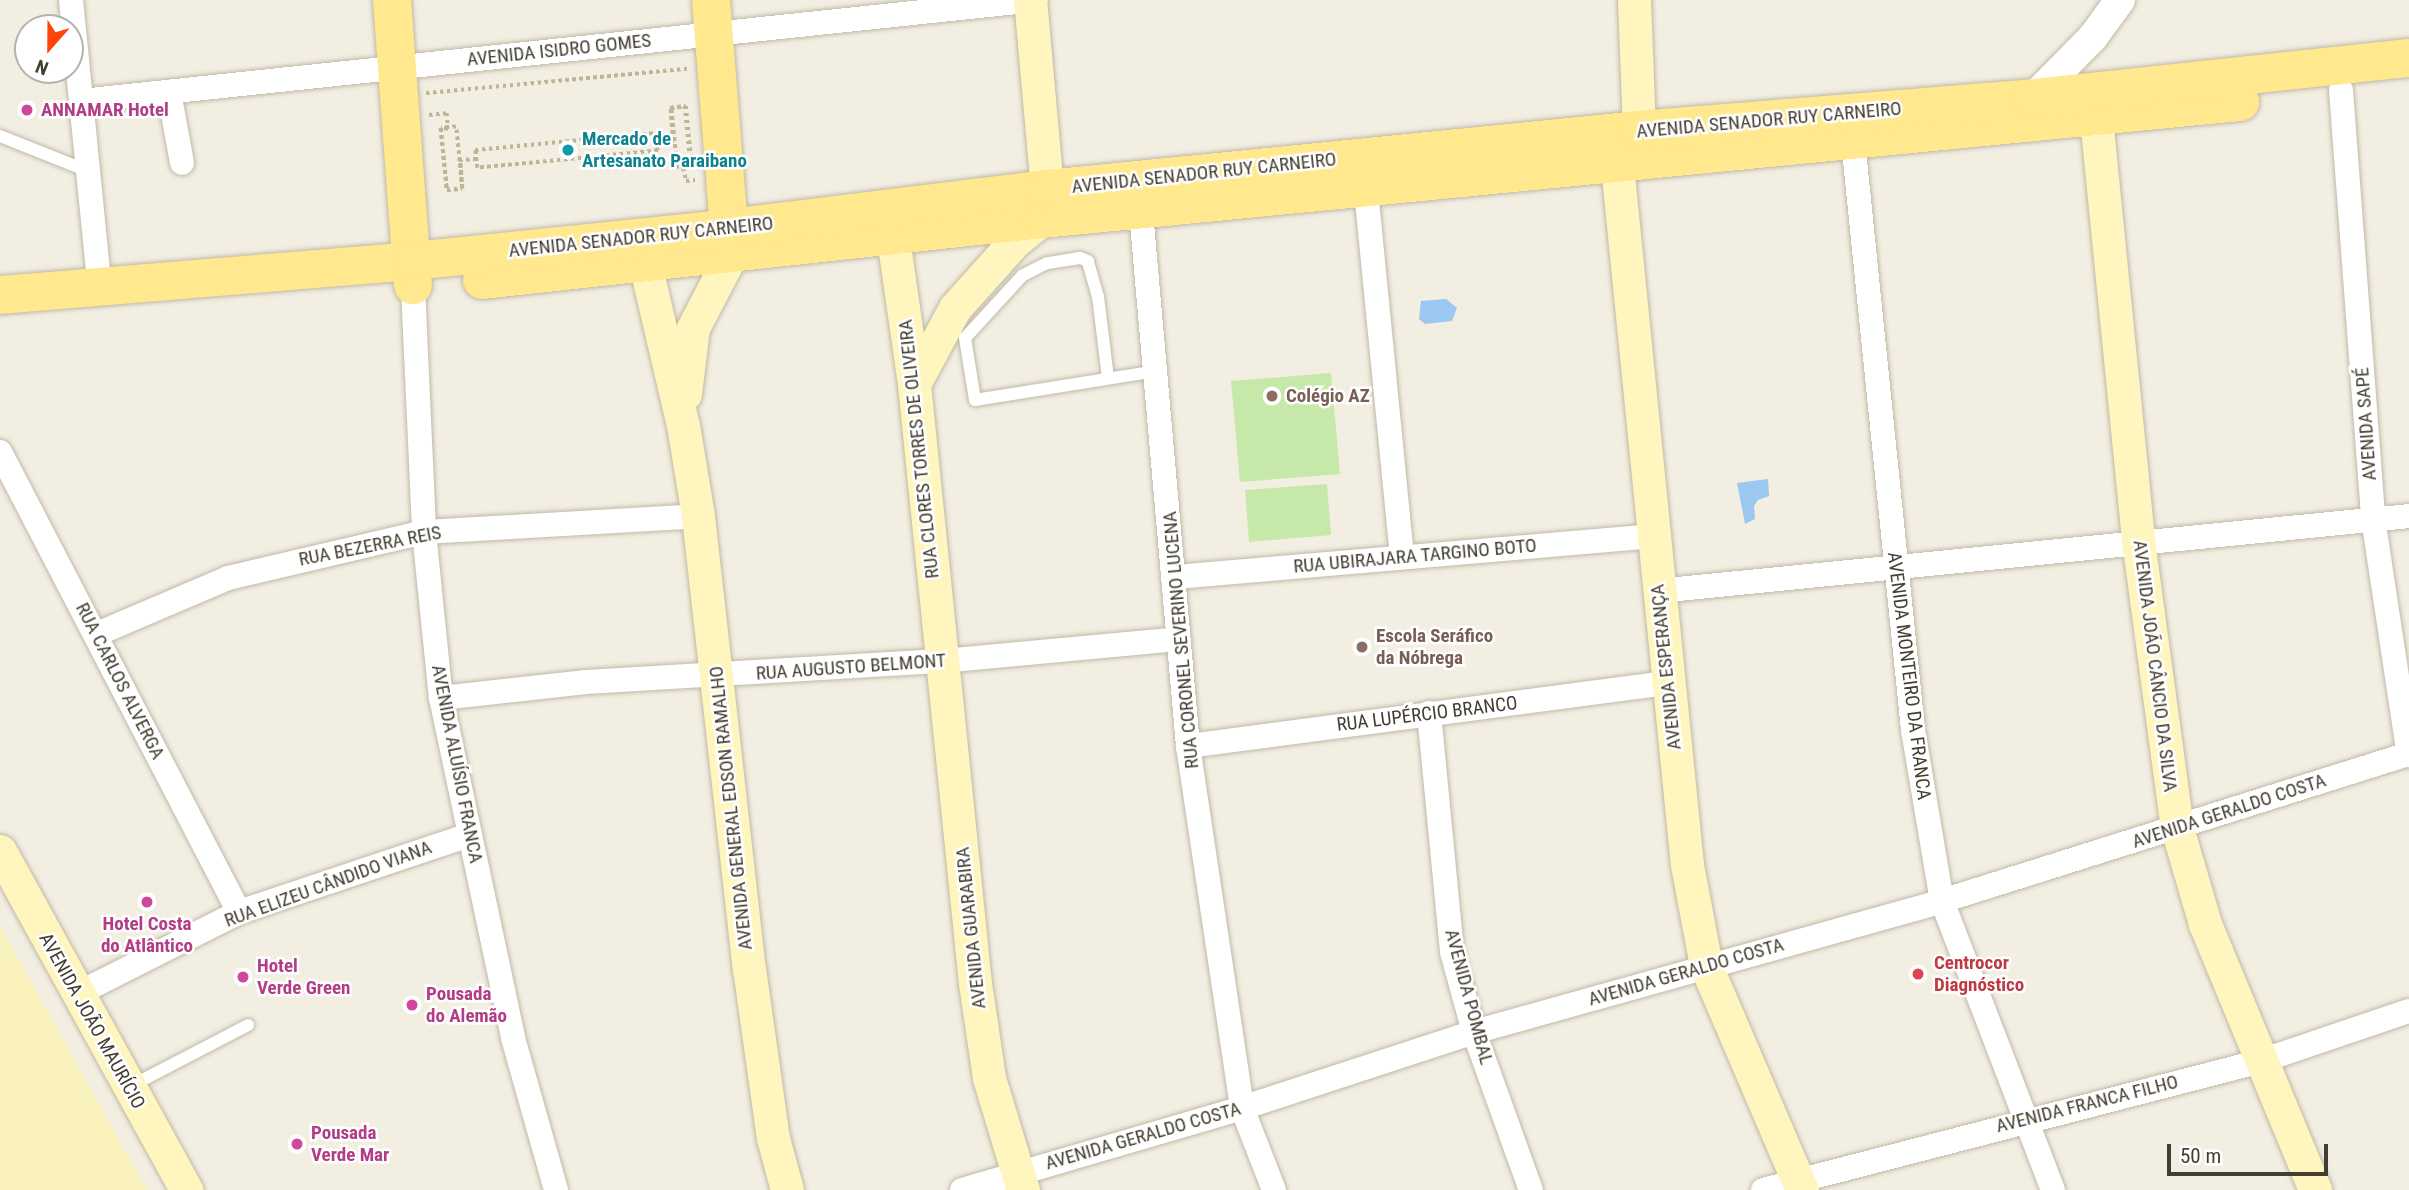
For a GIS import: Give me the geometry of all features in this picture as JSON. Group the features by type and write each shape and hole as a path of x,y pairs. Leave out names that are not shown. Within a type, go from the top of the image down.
{"main road":[{"path":"392,0 414,274"},
{"path":"914,384 955,308 1044,204 1030,0"},
{"path":"1617,165 1639,131 1634,0"},
{"path":"714,33 730,241"},
{"name":"AVENIDA SENADOR RUY CARNEIRO","path":"730,241 893,239 1044,204 1141,212 1853,141 2409,58"},
{"name":"AVENIDA SENADOR RUY CARNEIRO","path":"0,317 642,251 1639,131 2033,98 2095,105 2409,85"},
{"name":"AVENIDA JOÃO CÂNCIO DA SILVA","path":"2095,105 2138,540 2177,828 2205,924 2315,1190"},
{"name":"AVENIDA ESPERANÇA","path":"1617,165 1687,865 1706,966 1800,1185"},
{"name":"RUA CLORES TORRES DE OLIVEIRA","path":"893,239 914,384 942,661"},
{"name":"AVENIDA GENERAL EDSON RAMALHO","path":"682,425 693,328 730,241"},
{"name":"AVENIDA GENERAL EDSON RAMALHO","path":"642,251 682,425 698,516 759,1044 773,1138 787,1190"},
{"name":"AVENIDA SENADOR RUY CARNEIRO","path":"0,295 414,274"},
{"name":"AVENIDA GUARABIRA","path":"942,661 980,1021 989,1078 1020,1181"},
{"name":"AVENIDA JOÃO MAURÍCIO","path":"0,851 186,1190"}],"street":[{"path":"71,0 100,288"},
{"name":"AVENIDA ISIDRO GOMES","path":"81,101 169,92 400,81 714,33 1036,0"},
{"path":"2033,98 2093,37 2120,0"},
{"path":"2093,37 2095,105"},
{"name":"AVENIDA SAPÉ","path":"2341,90 2373,518 2409,754"},
{"path":"169,92 182,163"},
{"name":"AVENIDA MONTEIRO DA FRANCA","path":"1853,141 1894,567 1913,730 1942,901 2023,1119 2053,1190"},
{"path":"1366,190 1402,557"},
{"name":"RUA CORONEL SEVERINO LUCENA","path":"1141,212 1177,577 1177,639 1188,746 1242,1108 1274,1190"},
{"name":"AVENIDA ALUÍSIO FRANCA","path":"414,274 424,532 441,698 513,1038 556,1190"},
{"name":"RUA CARLOS ALVERGA","path":"0,452 97,634 239,912"},
{"name":"RUA BEZERRA REIS","path":"97,634 228,578 424,532 698,516"},
{"path":"1658,591 2138,540 2409,516"},
{"name":"RUA UBIRAJARA TARGINO BOTO","path":"1177,577 1654,536"},
{"name":"RUA AUGUSTO BELMONT","path":"441,698 586,682 717,677 942,661 1177,639"},
{"name":"RUA LUPÉRCIO BRANCO","path":"1188,746 1667,683"},
{"name":"AVENIDA POMBAL","path":"1429,713 1452,952 1474,1032 1531,1190"},
{"name":"AVENIDA GERALDO COSTA","path":"962,1190 1020,1181 1474,1032 1942,901 2409,754"},
{"name":"RUA ELIZEU CÂNDIDO VIANA","path":"77,994 239,912 470,835"},
{"name":"AVENIDA FRANCA FILHO","path":"1763,1190 1800,1185 2023,1119 2261,1060 2409,1011"}],"lane":[{"path":"0,136 88,171"},
{"path":"1108,377 1098,297 1088,261 1080,258 1047,263 1023,276 965,338 975,400 1048,391 1108,377 1156,372"},
{"path":"128,1088 248,1025"}],"path":[{"path":"400,81 714,33"},
{"path":"674,141 670,108 685,106 691,168 677,169 671,108 686,106 692,167 684,168 685,181 701,180"},
{"path":"448,128 441,129 447,190 462,189 459,160 456,127 441,128 447,190 462,188 459,160"},
{"path":"656,133 658,151 477,168 476,159 475,149 656,133"},
{"path":"657,142 674,141"},
{"path":"459,160 476,159"}],"green space":[{"path":"1331,373 1340,474 1240,482 1231,381"},
{"path":"1327,484 1331,535 1249,542 1245,490"}],"sand":[{"path":"0,926 147,1190 0,1190"}],"water":[{"path":"1446,299 1457,308 1452,321 1425,324 1419,319 1421,301"},
{"path":"1768,479 1769,496 1758,500 1754,506 1755,519 1745,524 1737,483"}],"place":[{"name":"ANNAMAR Hotel","path":"27,110"},
{"name":"Mercado de Artesanato Paraibano","path":"568,150"},
{"name":"Colégio AZ","path":"1272,396"},
{"name":"Escola Seráfico da Nóbrega","path":"1362,647"},
{"name":"Hotel Costa do Atlântico","path":"147,902"},
{"name":"Centrocor Diagnóstico","path":"1918,974"},
{"name":"Hotel Verde Green","path":"243,977"},
{"name":"Pousada do Alemão","path":"412,1005"},
{"name":"Pousada Verde Mar","path":"297,1144"}]}
